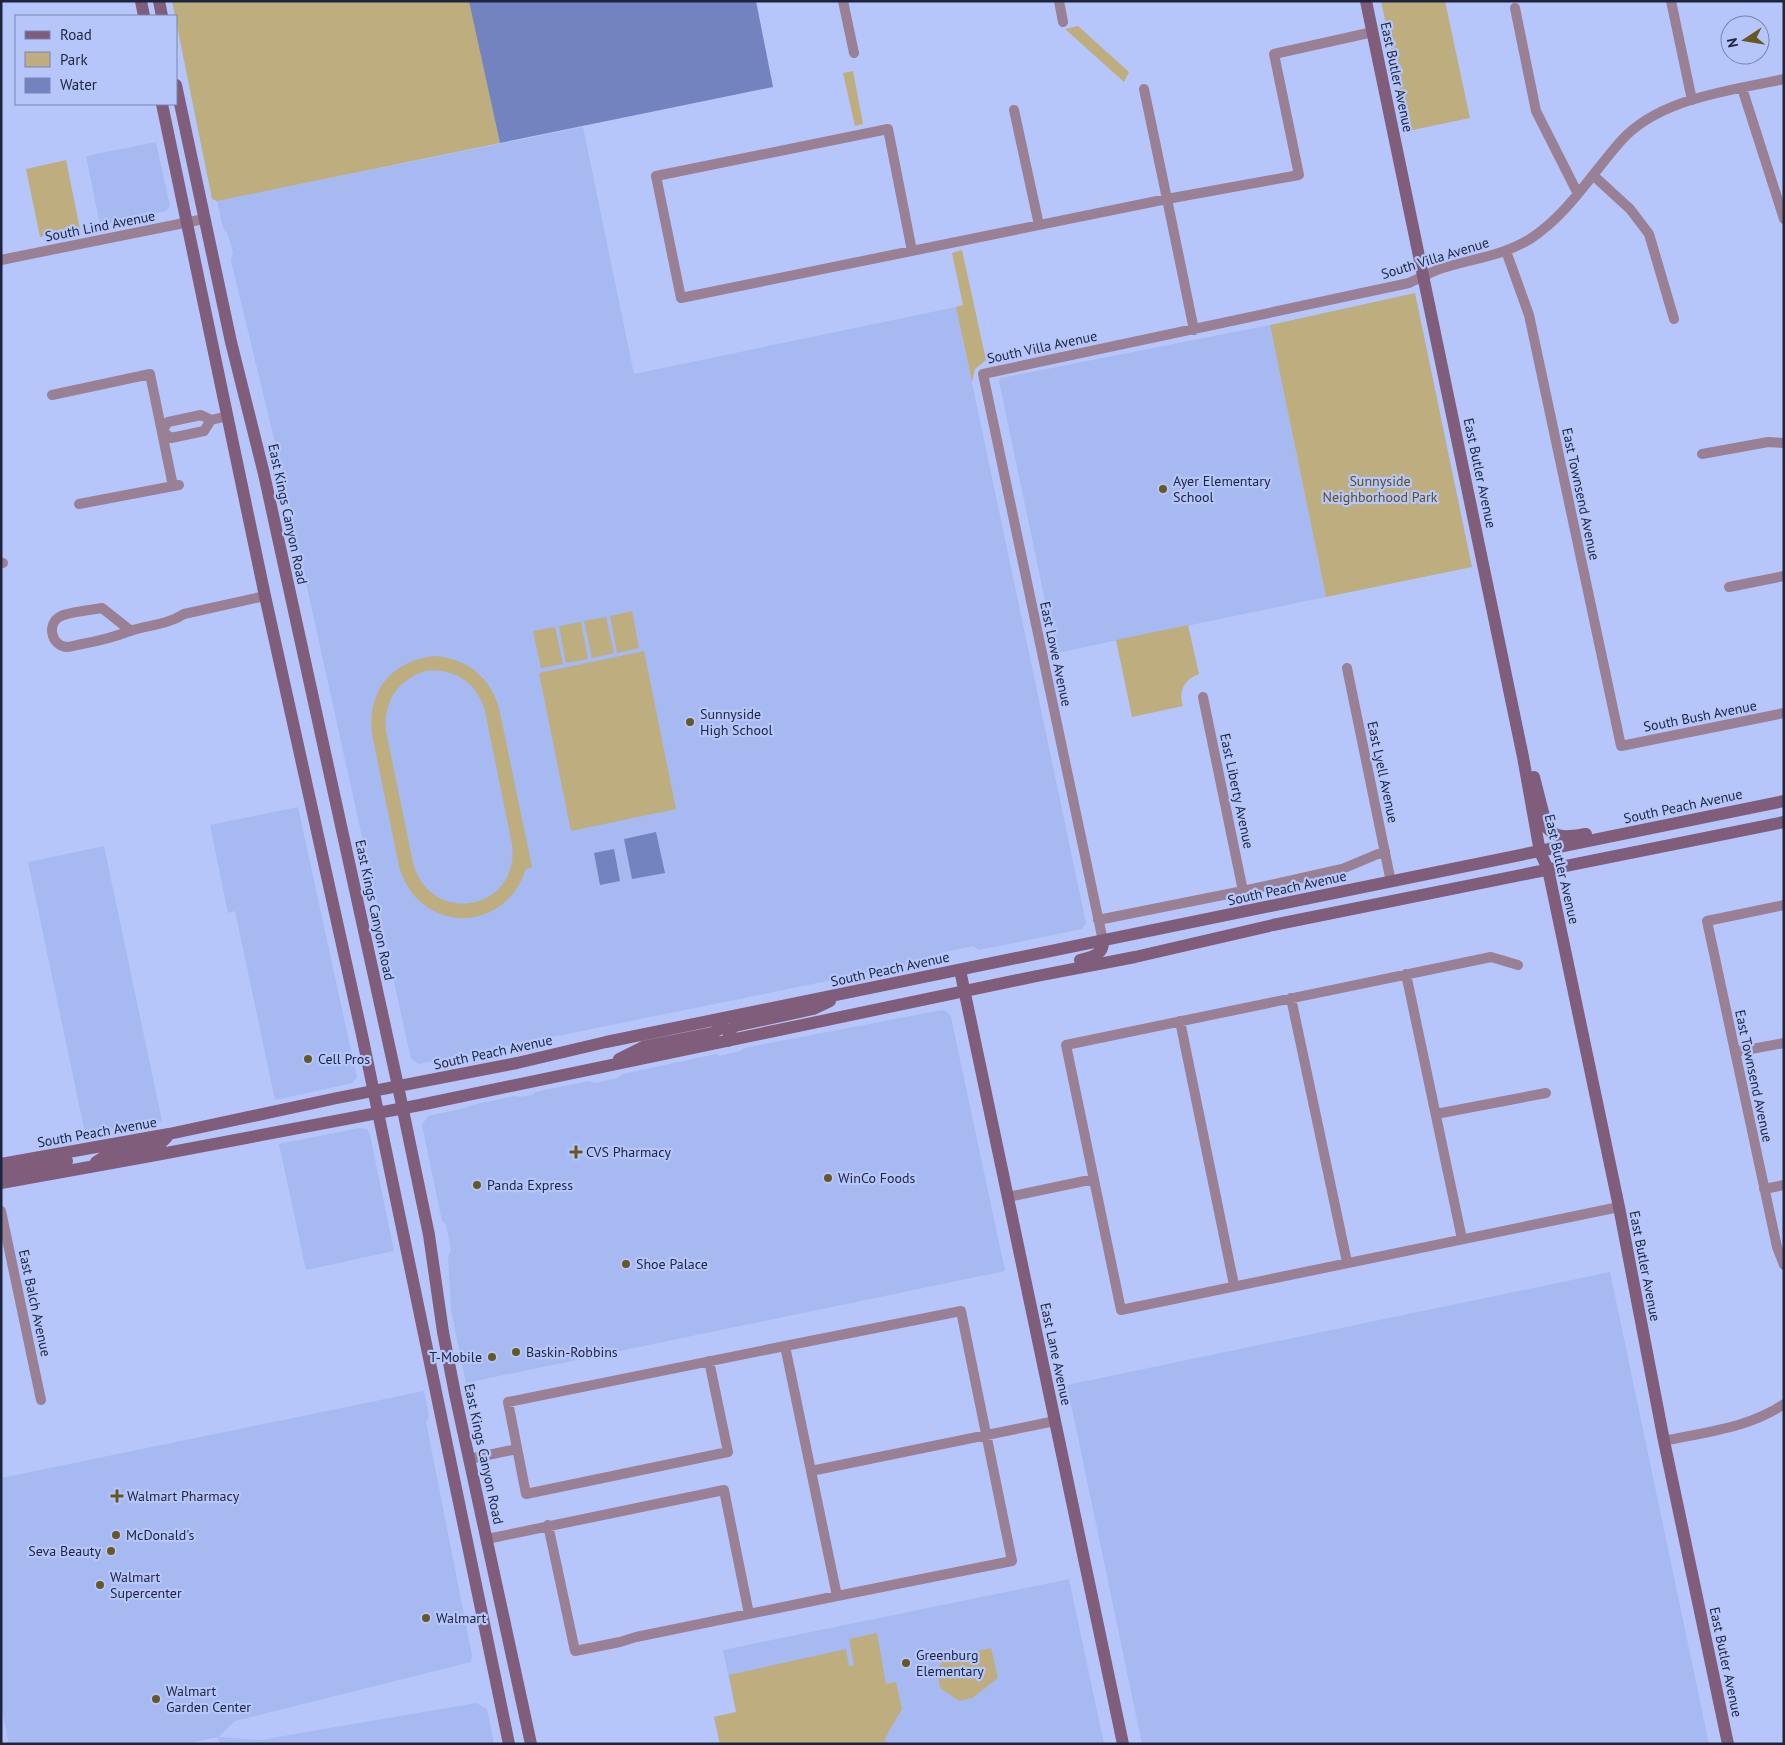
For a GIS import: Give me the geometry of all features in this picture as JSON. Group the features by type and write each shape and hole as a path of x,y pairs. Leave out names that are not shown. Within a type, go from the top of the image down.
{"main road":[{"path":"141,1 144,15"},
{"path":"159,1 162,15"},
{"name":"East Butler Avenue","path":"1366,1 1523,757 1540,852 1548,868 1619,1207 1664,1441 1728,1744"},
{"name":"East Kings Canyon Road","path":"178,95 231,342 264,474 403,1108 429,1235 444,1332 469,1459 531,1744"},
{"path":"162,105 265,596 378,1113 509,1744"},
{"path":"1523,757 1531,770 1547,828 1551,832 1557,836 1567,837 1615,831 1628,833"},
{"name":"South Peach Avenue","path":"1,1164 169,1134 517,1063 598,1044 848,992 1784,801"},
{"path":"1,1183 403,1108 1135,957 1272,925 1784,822"},
{"path":"1037,976 1042,968 1095,956 1102,950 1103,941"},
{"name":"East Lane Avenue","path":"960,970 1123,1744"},
{"path":"728,1041 729,1031 735,1026 813,1009 848,992"},
{"path":"604,1067 643,1047 717,1031 723,1024 724,1018"},
{"path":"90,1167 107,1155 161,1143 169,1134"},
{"path":"1,1176 10,1172 64,1162 104,1146"}],"street":[{"path":"843,1 854,53"},
{"path":"1059,1 1063,22"},
{"path":"1671,1 1692,100"},
{"path":"1515,8 1536,111 1578,194"},
{"path":"912,251 888,129 656,176 681,298 912,251 1166,199 1299,175 1274,54 1373,32"},
{"name":"South Villa Avenue","path":"983,374 1401,285 1437,270 1506,251 1518,246 1552,222 1594,176 1630,131 1660,111 1692,100 1784,79"},
{"path":"1742,88 1784,219"},
{"path":"1144,89 1194,330"},
{"path":"1014,110 1039,225"},
{"path":"1594,176 1630,209 1649,234 1674,319"},
{"name":"South Lind Avenue","path":"1,260 204,220"},
{"name":"East Townsend Avenue","path":"1506,251 1529,315 1621,746"},
{"path":"52,395 150,374 176,485 79,504"},
{"name":"East Lowe Avenue","path":"983,374 1103,941"},
{"path":"162,431 168,422 200,415 211,420 228,416"},
{"path":"162,431 171,438 204,431 211,420"},
{"path":"1702,454 1768,442 1784,443"},
{"path":"1729,587 1784,576"},
{"path":"131,631 102,608 60,616 51,627 53,637 58,643 66,647 118,637 131,631 173,621 184,614 265,596"},
{"name":"East Lyell Avenue","path":"1347,668 1391,882"},
{"name":"East Liberty Avenue","path":"1203,697 1243,891"},
{"name":"South Bush Avenue","path":"1621,746 1784,713"},
{"name":"South Peach Avenue","path":"1098,920 1342,869 1385,851"},
{"name":"East Townsend Avenue","path":"1784,905 1707,921 1777,1247 1784,1264"},
{"path":"1518,965 1491,957 1066,1046 1121,1310 1234,1285 1619,1207"},
{"path":"1406,974 1462,1239"},
{"path":"1291,998 1347,1262"},
{"path":"1180,1021 1234,1285"},
{"path":"1735,1052 1784,1043"},
{"path":"1436,1114 1546,1093"},
{"path":"1008,1197 1094,1179"},
{"path":"1764,1189 1784,1185"},
{"name":"East Balch Avenue","path":"1,1211 41,1400"},
{"path":"548,1525 575,1651 1012,1561 961,1311 709,1361 508,1402 526,1494 728,1452 709,1361"},
{"path":"785,1346 837,1596"},
{"path":"1664,1441 1742,1424 1764,1416 1784,1404"},
{"path":"811,1471 1055,1420"},
{"path":"469,1459 517,1448"},
{"path":"487,1539 724,1490 749,1614"}],"shaded area":[{"name":"Sunnyside High School","path":"583,127 634,374 956,307 1086,923 1082,929 979,950 973,946 940,953 936,959 419,1064 411,1059 276,447 231,261 233,253 228,235 223,228 217,201"},
{"path":"156,142 170,206 166,211 100,225 86,156"},
{"name":"Ayer Elementary School","path":"1270,325 1326,597 1056,653 999,381 1001,378"},
{"path":"298,807 357,1078 352,1083 275,1100 235,911 228,913 210,825"},
{"path":"104,846 162,1121 85,1133 28,862"},
{"path":"942,1010 951,1017 1005,1271 466,1383 451,1310 448,1256 451,1250 446,1225 442,1221 422,1125 428,1116 515,1096 532,1095 535,1092 589,1081 596,1083 617,1078 623,1074 716,1054 720,1056 740,1051 744,1048"},
{"path":"360,1128 367,1129 370,1135 394,1251 306,1270 279,1144"},
{"path":"1610,1272 1709,1744 1142,1744 1067,1385"},
{"path":"424,1391 429,1416 426,1422 472,1655 471,1662 235,1721 219,1737 260,1740 476,1703 487,1709 494,1744 220,1744 218,1737 185,1744 9,1744 1,1706 1,1478"},
{"name":"Greenburg Elementary","path":"1069,1579 1104,1744 720,1744 714,1717 736,1712 723,1650"}],"green space":[{"path":"172,1 470,1 500,143 217,201 212,199 178,31 178,15 175,15"},
{"path":"1381,1 1445,1 1470,118 1408,131"},
{"path":"1078,26 1129,72 1124,82 1065,29"},
{"path":"853,71 863,124 855,126 843,73"},
{"path":"66,160 80,229 40,237 26,169"},
{"path":"962,250 986,360 975,369 972,382 956,307 963,305 952,253"},
{"name":"Sunnyside Neighborhood Park","path":"1415,293 1472,567 1326,597 1270,325"},
{"path":"632,611 639,648 617,653 610,616"},
{"path":"606,617 614,653 592,658 584,621"},
{"path":"581,622 588,659 566,663 559,626"},
{"path":"1188,625 1199,674 1189,679 1182,691 1183,706 1132,717 1116,640"},
{"path":"555,627 563,664 541,668 533,631"},
{"path":"644,651 676,809 571,831 539,673"},
{"path":"433,656 445,657 466,665 483,678 490,687 499,708 532,867 526,869 515,891 500,906 481,915 461,918 442,914 424,905 409,888 399,866 372,734 371,719 378,692 385,681 394,672 418,659","holes":["426,671 446,672 463,679 470,685 481,701 485,711 512,844 511,866 503,884 489,896 473,903 455,903 437,897 423,884 413,863 386,731 387,711 394,693 400,686 416,675"]},
{"path":"877,1633 886,1684 896,1682 902,1709 885,1738 886,1744 720,1744 714,1717 736,1712 729,1675 846,1649 849,1666 854,1665 849,1639"},
{"path":"991,1648 998,1678 972,1698 959,1701 940,1688 937,1670 945,1658"}],"water":[{"path":"469,1 756,1 773,87 500,143"},
{"path":"656,832 665,873 632,879 624,839"},
{"path":"614,849 620,881 600,885 594,853"}],"place":[{"name":"Ayer Elementary School","path":"1163,489"},
{"name":"Sunnyside High School","path":"690,722"},
{"name":"Cell Pros","path":"308,1059"},
{"name":"CVS Pharmacy","path":"576,1152"},
{"name":"WinCo Foods","path":"828,1178"},
{"name":"Panda Express","path":"477,1185"},
{"name":"Shoe Palace","path":"626,1264"},
{"name":"Baskin-Robbins","path":"516,1352"},
{"name":"T-Mobile","path":"492,1357"},
{"name":"Walmart Pharmacy","path":"117,1496"},
{"name":"McDonald's","path":"116,1535"},
{"name":"Seva Beauty","path":"111,1551"},
{"name":"Walmart Supercenter","path":"100,1585"},
{"name":"Walmart","path":"426,1618"},
{"name":"Greenburg Elementary","path":"906,1663"},
{"name":"Walmart Garden Center","path":"156,1699"}]}
